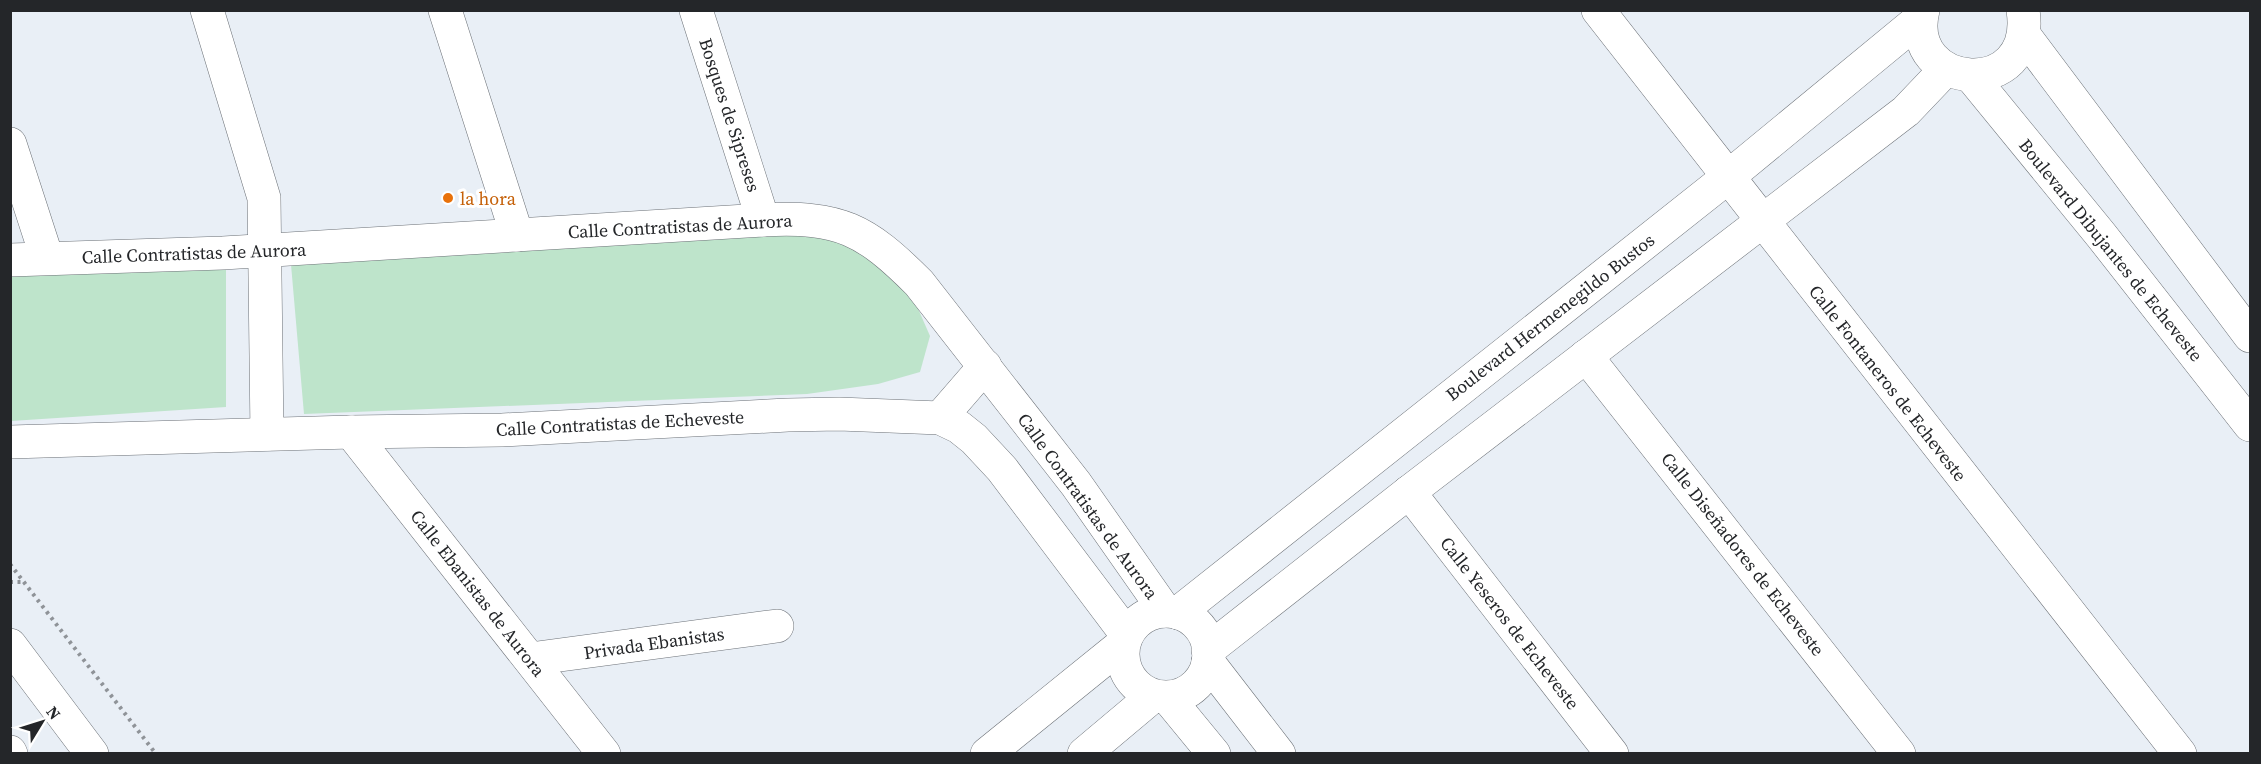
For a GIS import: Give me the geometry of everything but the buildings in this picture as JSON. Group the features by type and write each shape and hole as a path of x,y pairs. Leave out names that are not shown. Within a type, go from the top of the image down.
{"street":[{"path":"207,10 264,198 267,434"},
{"path":"445,10 517,235"},
{"name":"Bosques de Sipreses","path":"696,10 764,220"},
{"name":"Calle Fontaneros de Echeveste","path":"1598,10 2180,753"},
{"name":"Boulevard Hermenegildo Bustos","path":"1171,612 1728,177 1922,14"},
{"name":"Boulevard Dibujantes de Echeveste","path":"1922,14 1921,33 1926,48 1934,59 1958,73 2101,235 2250,425"},
{"path":"1208,656 1408,492 1906,111 1958,73 1986,75 1999,70 2019,49 2023,23"},
{"path":"2023,23 2250,336"},
{"path":"10,144 47,258"},
{"name":"Calle Contratistas de Aurora","path":"10,260 263,250 797,218 833,223 854,230 898,262 919,283 1076,484 1171,612"},
{"name":"Calle Diseñadores de Echeveste","path":"1586,356 1899,753"},
{"path":"940,418 985,366"},
{"name":"Calle Contratistas de Echeveste","path":"11,442 502,430 788,415 940,418 959,427 974,439 1002,469 1125,640"},
{"name":"Calle Ebanistas de Aurora","path":"351,432 604,753"},
{"name":"Calle Yeseros de Echeveste","path":"1408,492 1612,753"},
{"path":"987,753 1125,640 1136,622 1149,614 1171,612 1189,618 1206,638 1208,656 1204,676 1195,687 1182,694 1161,697 1084,753"},
{"name":"Privada Ebanistas","path":"530,659 777,626"},
{"path":"1125,640 1123,661 1128,676 1138,688 1161,697 1214,753"},
{"path":"10,645 92,753"},
{"path":"1208,656 1279,753"}],"path":[{"path":"10,564 156,753"},
{"path":"10,582 25,582"}],"green space":[{"path":"662,234 838,235 891,274 916,304 930,336 920,372 878,384 807,394 304,414 290,253"},
{"path":"226,259 226,407 11,421 10,269"}],"place":[{"name":"la hora","path":"448,198"}]}
